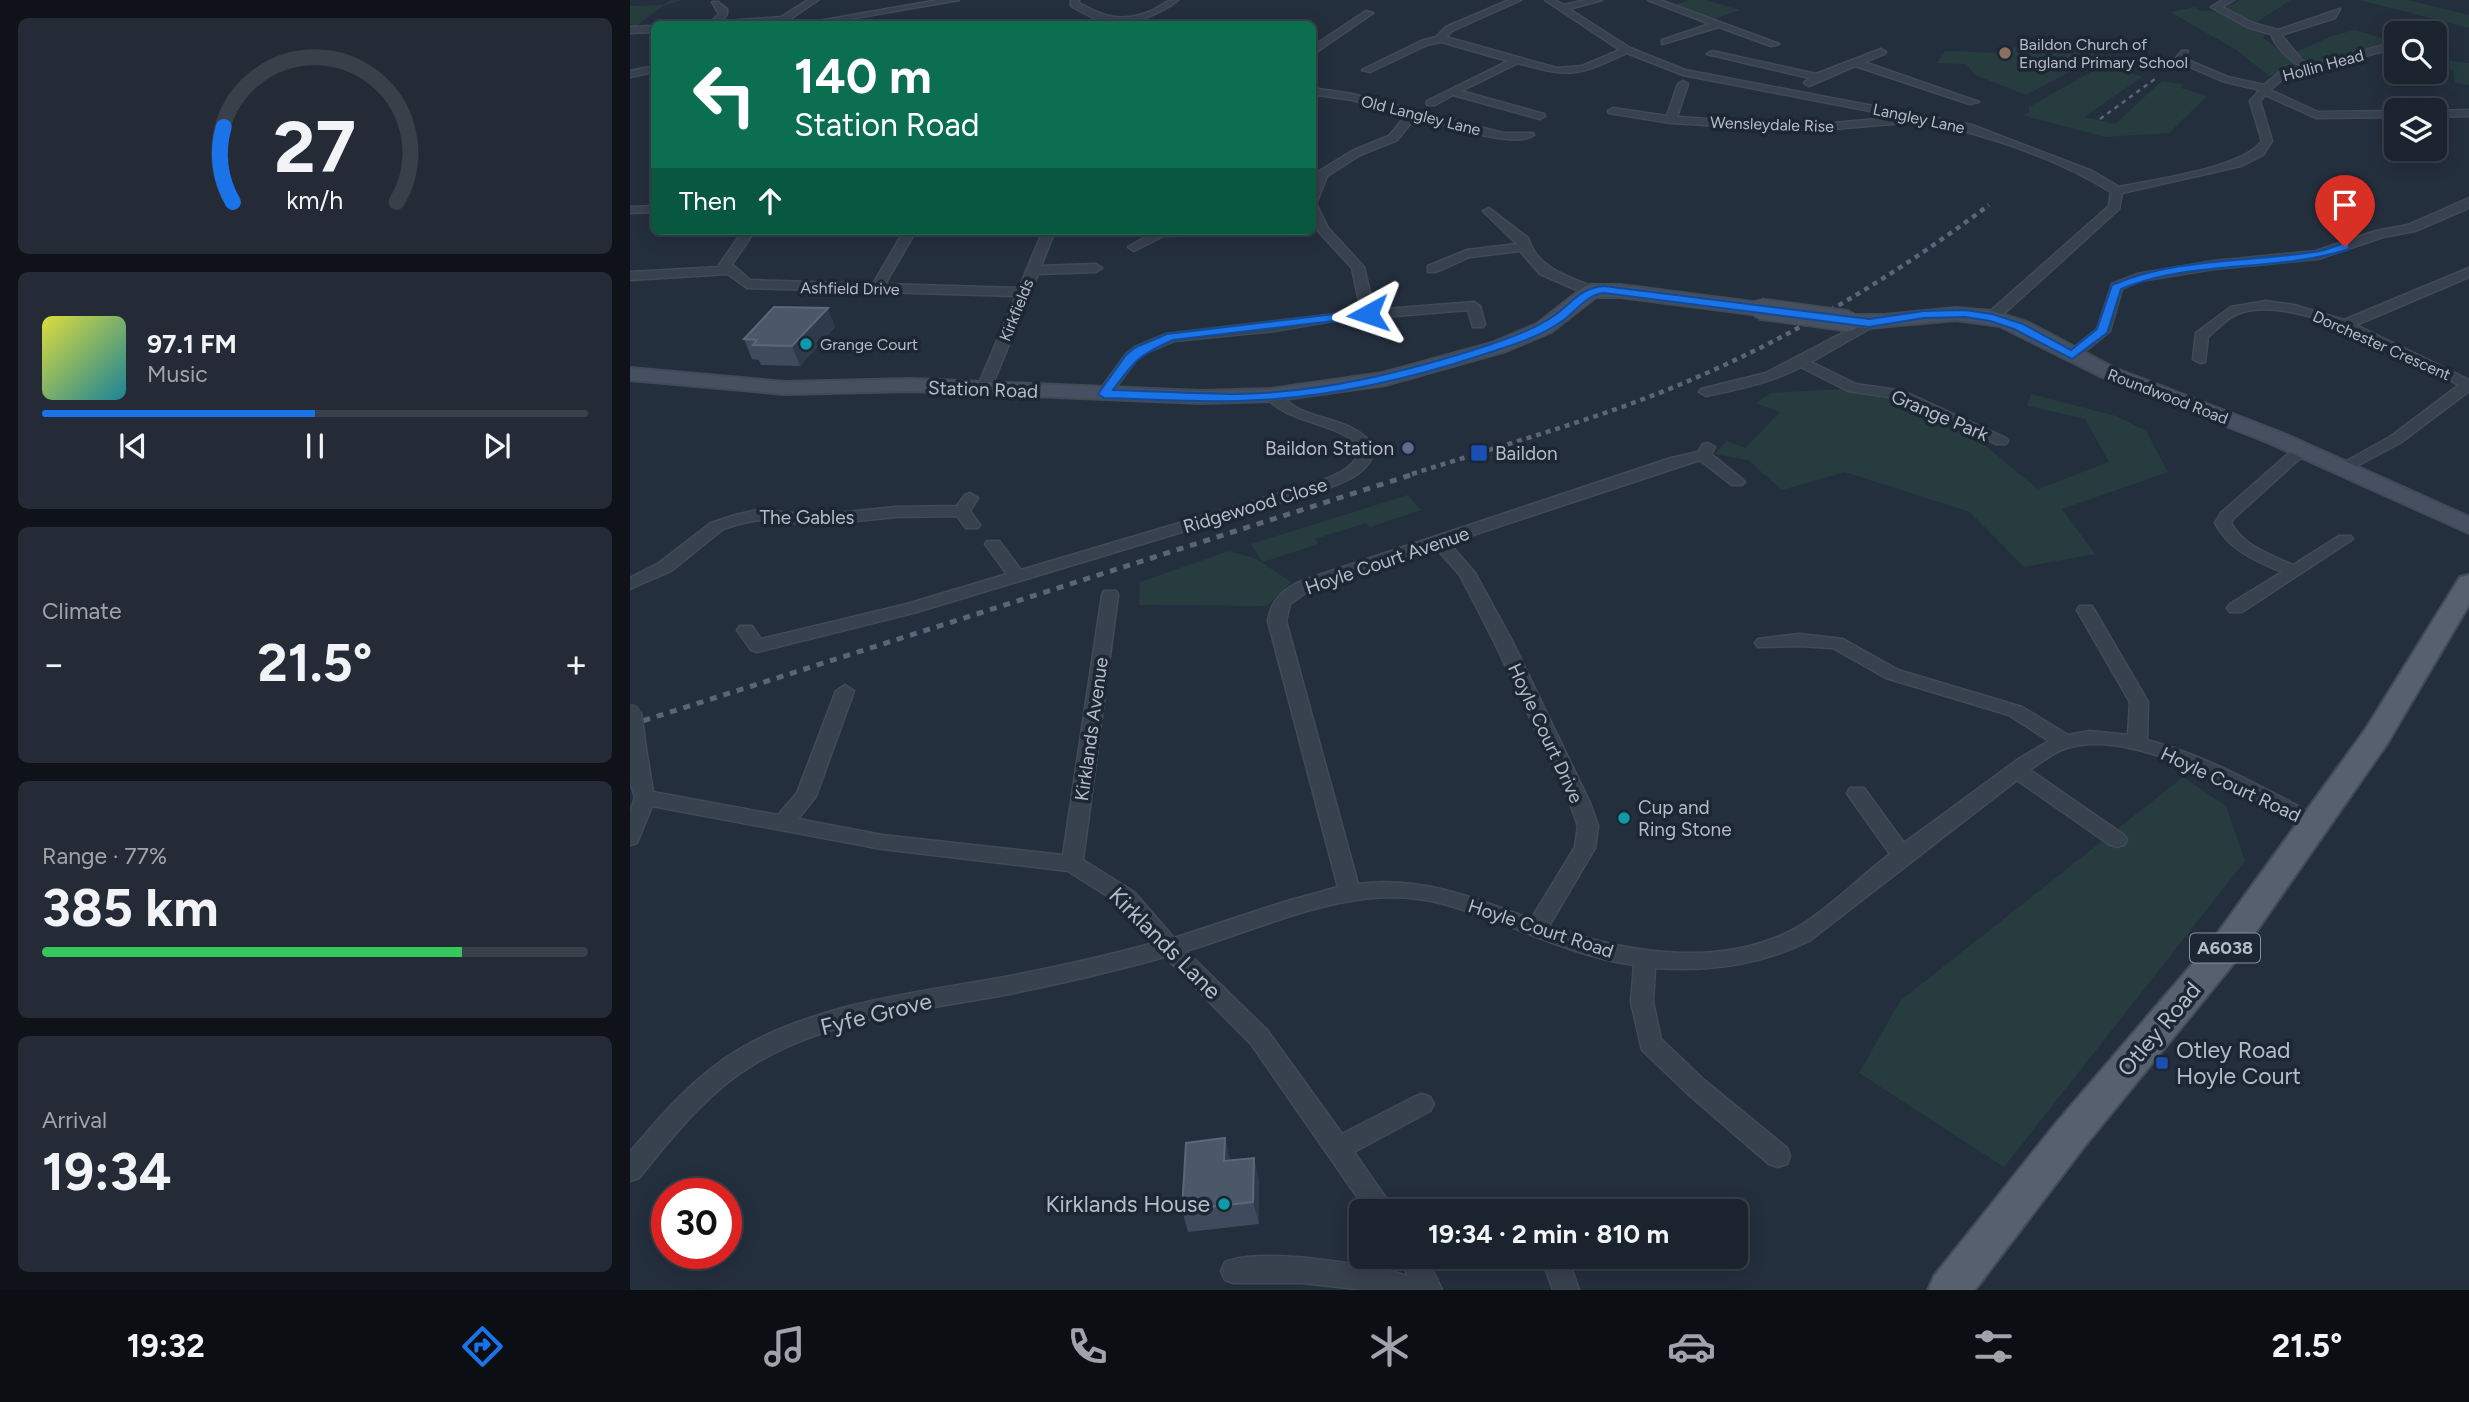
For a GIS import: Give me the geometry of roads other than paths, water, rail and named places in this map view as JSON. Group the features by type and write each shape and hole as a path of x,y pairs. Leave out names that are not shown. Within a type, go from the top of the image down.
{"main road":[{"name":"Otley Road","path":"1949,1290 2070,1135 2217,960 2376,737 2469,583"}],"street":[{"path":"786,21 814,0"},
{"path":"841,21 955,0"},
{"path":"1075,0 1074,4 1111,21"},
{"path":"1123,21 1156,12 1174,0"},
{"path":"1441,39 1441,35 1449,29 1517,0"},
{"name":"Langley Lane","path":"1549,0 1627,50 1682,72 1968,127 2088,173 2117,191"},
{"path":"1563,8 1598,0"},
{"path":"1652,0 1761,39 1774,39"},
{"path":"2230,0 2215,7 2250,25 2278,33 2332,16 2337,11"},
{"path":"715,4 723,9 723,14 717,21"},
{"path":"1316,49 1369,13"},
{"path":"1665,42 1719,24"},
{"path":"630,30 651,29"},
{"path":"2278,33 2277,39 2299,62 2313,68"},
{"path":"1679,37 1692,42"},
{"path":"1367,70 1424,43 1441,39 1557,71 1584,69 1627,50"},
{"name":"Hollin Head","path":"2117,191 2237,164 2259,153 2267,141 2255,102 2283,74 2384,48"},
{"path":"1795,94 1817,78 1881,52"},
{"path":"2186,53 2179,60 2225,79 2266,90 2316,115 2384,114"},
{"path":"1712,54 1817,78"},
{"path":"1431,103 1515,61"},
{"path":"1854,62 1974,102"},
{"path":"630,74 651,70"},
{"path":"1671,120 1683,84"},
{"name":"Old Langley Lane","path":"1316,92 1352,97 1503,136 1530,135"},
{"path":"1452,92 1540,116"},
{"name":"Wensleydale Rise","path":"1613,110 1671,120 1810,128 1906,120 1913,116"},
{"path":"2447,114 2469,113"},
{"path":"1316,191 1321,174 1356,153 1393,138 1413,114"},
{"path":"1992,317 2115,207 2117,191"},
{"path":"2072,355 2102,331 2116,287 2137,278 2214,265 2318,255 2380,234 2411,228 2462,207 2469,201"},
{"path":"630,210 651,209"},
{"path":"1489,211 1524,241 1523,247 1544,271 1591,291"},
{"path":"1316,213 1323,229 1358,267 1368,314"},
{"path":"731,270 725,265 746,235"},
{"path":"876,289 908,235"},
{"name":"Kirkfields","path":"984,388 1047,235"},
{"path":"1134,247 1157,235"},
{"path":"1432,269 1467,254 1523,247"},
{"path":"1032,270 1096,268"},
{"path":"630,276 731,270"},
{"name":"Ashfield Drive","path":"731,270 747,284 1023,292"},
{"path":"2344,325 2469,272"},
{"name":"Roundwood Road","path":"1591,291 1620,291 1859,322 1924,315 1965,314 1992,317 2018,327 2104,371 2301,450 2469,527"},
{"name":"Station Road","path":"630,374 785,388 847,385 1224,398 1271,396 1419,372 1499,347 1544,328 1591,291"},
{"path":"1104,394 1131,357 1140,350 1171,337 1368,314 1474,306 1478,324"},
{"name":"Dorchester Crescent","path":"2200,359 2201,336 2240,308 2268,306 2303,310 2344,325 2469,385"},
{"path":"1706,392 1768,378 1801,362 1859,322"},
{"name":"Grange Park","path":"1801,362 1853,388 1898,394 2001,441"},
{"path":"2342,468 2395,440 2469,385"},
{"name":"Ridgewood Close","path":"746,630 757,646 911,608 1345,478 1367,457 1369,448 1359,436 1292,413 1279,406 1271,396"},
{"path":"2293,571 2235,541 2226,532 2223,523 2227,516 2301,450"},
{"name":"Hoyle Court Avenue","path":"1350,894 1277,621 1278,606 1300,588 1706,451 1737,482"},
{"name":"The Gables","path":"630,584 664,567 717,526 758,515 816,520 966,505 972,525"},
{"path":"2236,608 2345,539"},
{"name":"Hoyle Court Drive","path":"1440,541 1467,573 1503,641 1580,803 1588,826 1585,848 1536,930"},
{"path":"993,544 1017,576"},
{"name":"Kirklands Avenue","path":"1072,864 1110,595"},
{"path":"2086,610 2139,702 2137,743"},
{"path":"1764,643 1799,640 1837,643 1892,674 2015,711 2064,741"},
{"path":"783,823 806,796 845,691"},
{"path":"630,838 638,790 636,742 631,709"},
{"name":"Hoyle Court Road","path":"1169,948 1292,909 1350,894 1377,890 1411,890 1460,902 1597,950 1645,958 1690,961 1731,958 1808,932 1902,855 2017,770 2064,741 2104,737 2169,752 2314,823"},
{"path":"2017,770 2117,839"},
{"name":"Kirklands Lane","path":"638,790 882,842 1072,864 1127,898 1157,930 1169,948 1259,1037 1373,1199"},
{"path":"1857,793 1902,855"},
{"name":"Fyfe Grove","path":"630,1170 674,1117 716,1080 764,1047 869,1011 1027,982 1169,948"},
{"path":"1645,958 1642,1002 1650,1043 1696,1087 1778,1156"},
{"path":"1337,1149 1422,1104"},
{"path":"1234,1271 1292,1268 1335,1272 1386,1281 1415,1290"},
{"path":"1418,1269 1429,1290"},
{"path":"1558,1269 1566,1290"}],"railway":[{"path":"2100,119 2155,79"},
{"path":"1412,474 1619,408 1765,346 1812,321 1902,266 1989,205"},
{"path":"630,725 1417,473"}],"place":[{"name":"Baildon Church of England Primary School","path":"2005,53"},
{"name":"Grange Court","path":"806,344"},
{"name":"Baildon Station","path":"1408,448"},
{"name":"Baildon","path":"1479,453"},
{"name":"Cup and Ring Stone","path":"1624,818"},
{"name":"Otley Road Hoyle Court","path":"2162,1063"},
{"name":"Kirklands House","path":"1224,1204"}]}
